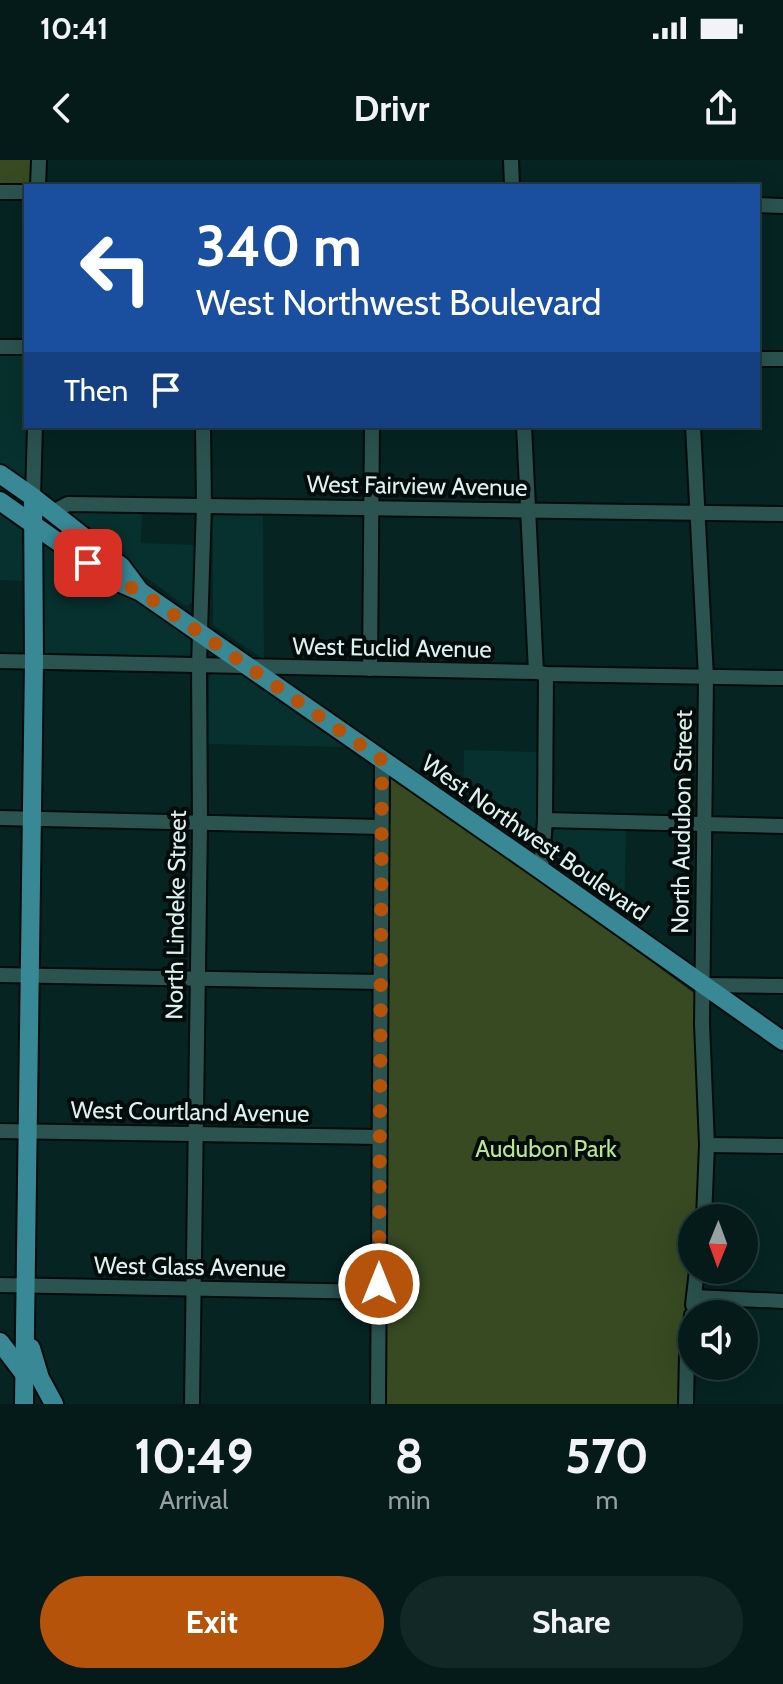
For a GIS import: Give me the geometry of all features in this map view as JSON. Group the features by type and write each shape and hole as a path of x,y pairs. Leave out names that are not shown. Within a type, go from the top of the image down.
{"main road":[{"name":"West Northwest Boulevard","path":"0,474 121,566 141,592"},
{"path":"22,1404 34,661 33,497"},
{"name":"West Northwest Boulevard","path":"0,501 109,578 141,592 783,1041"},
{"path":"25,1307 32,1356 51,1404"},
{"path":"0,1342 51,1404"},
{"path":"0,1351 22,1404"}],"street":[{"path":"38,184 39,160"},
{"path":"511,160 512,184"},
{"path":"0,192 24,192"},
{"path":"760,205 783,206"},
{"path":"0,347 24,347"},
{"path":"760,359 783,359"},
{"path":"33,497 35,428"},
{"name":"North Lindeke Street","path":"192,1404 203,428"},
{"path":"370,669 372,428"},
{"path":"524,428 541,673 545,820 541,870"},
{"name":"North Audubon Street","path":"693,428 706,677 702,985 707,1145 705,1204"},
{"name":"West Fairview Avenue","path":"53,512 68,504 783,514"},
{"name":"West Euclid Avenue","path":"0,661 783,678"},
{"path":"378,1404 382,760"},
{"path":"0,818 381,827"},
{"path":"545,820 783,826"},
{"path":"0,975 381,982"},
{"path":"702,985 783,986"},
{"name":"West Courtland Avenue","path":"0,1131 379,1137"},
{"path":"707,1145 783,1146"},
{"path":"694,1300 695,1284"},
{"name":"West Glass Avenue","path":"0,1285 379,1292"},
{"path":"694,1297 783,1301"},
{"path":"686,1380 686,1404"}],"shaded area":[{"path":"0,355 24,356 24,428 29,428 28,474 23,479 19,478 0,465"},
{"path":"0,508 25,526 28,581 0,580"},
{"path":"75,510 142,512 141,543 195,545 192,603 184,605 73,524 69,516"},
{"path":"219,513 263,513 264,660 213,625 213,519"},
{"path":"48,544 194,641 194,656 42,653 42,549"},
{"path":"214,673 240,674 345,747 208,744 209,679"},
{"path":"464,750 539,752 535,842 524,845 463,803"},
{"path":"554,828 626,830 624,914 553,863"}],"green space":[{"path":"0,160 33,160 31,182 0,185"},
{"name":"Audubon Park","path":"391,778 536,877 697,997 696,1058 702,1144 700,1204 678,1204 678,1284 691,1284 690,1300 678,1300 678,1380 685,1380 683,1404 386,1404"}],"route":[{"path":"88,563 109,578 141,592 382,760 379,1284"}]}
